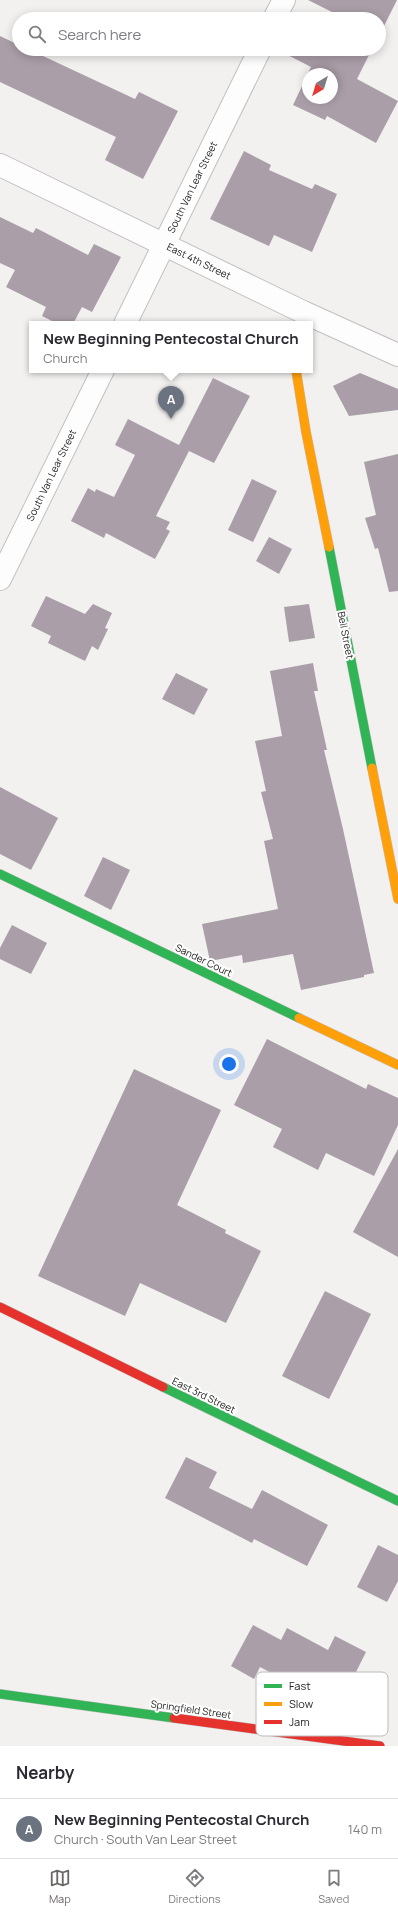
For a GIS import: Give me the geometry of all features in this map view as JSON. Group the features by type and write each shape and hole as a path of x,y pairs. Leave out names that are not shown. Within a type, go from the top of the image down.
{"street":[{"path":"278,12 284,0"},
{"name":"South Van Lear Street","path":"126,321 257,56"},
{"name":"East 4th Street","path":"0,165 164,244 301,318"},
{"name":"East 4th Street","path":"313,323 398,355"},
{"name":"South Van Lear Street","path":"0,579 102,373"},
{"name":"Bell Street","path":"296,373 306,432 398,899"},
{"name":"Sander Court","path":"0,874 398,1065"},
{"name":"East 3rd Street","path":"0,1307 398,1502"},
{"name":"Springfield Street","path":"0,1694 256,1729"},
{"name":"Springfield Street","path":"307,1736 380,1746"}],"building":[{"path":"308,0 397,0 386,22 386,12 332,12"},
{"path":"0,36 12,42 12,56 43,56 135,99 139,92 178,111 143,179 105,160 116,137 0,82"},
{"path":"290,56 368,56 357,79 398,101 376,143 327,116 325,120 293,105 302,86 302,104 338,104 338,68 311,68"},
{"path":"244,151 271,165 269,170 312,189 315,184 337,194 312,252 274,235 269,246 210,219"},
{"path":"0,217 33,233 36,228 88,255 94,244 121,257 92,312 82,307 75,321 52,321 42,316 46,307 6,287 15,270 0,263"},
{"path":"360,373 398,389 398,410 349,416 333,386"},
{"path":"213,378 250,396 214,463 189,451 156,516 170,522 166,529 170,531 155,559 106,533 104,538 71,521 88,488 95,492 96,489 114,497 135,455 115,445 128,419 179,445"},
{"path":"398,454 398,591 389,592 378,548 375,549 365,518 376,515 364,462"},
{"path":"252,479 277,491 253,542 228,530"},
{"path":"269,537 292,549 279,574 256,561"},
{"path":"46,596 85,614 93,604 112,613 105,628 108,629 98,650 92,646 85,661 48,643 51,636 31,626"},
{"path":"309,604 315,638 289,642 284,607"},
{"path":"313,663 318,691 314,691 327,750 324,750 343,829 374,973 364,975 364,977 301,990 293,954 243,963 242,955 210,961 202,924 278,909 264,841 273,839 261,792 266,791 255,741 282,736 270,671"},
{"path":"176,673 208,689 194,715 162,699"},
{"path":"0,787 58,818 31,870 0,854"},
{"path":"103,857 130,870 111,910 84,896"},
{"path":"12,925 47,943 31,974 0,959 0,948"},
{"path":"267,1039 366,1089 368,1084 398,1098 398,1125 374,1176 326,1153 318,1170 273,1147 282,1129 234,1105"},
{"path":"134,1069 221,1110 177,1205 226,1230 225,1233 261,1251 226,1323 140,1283 125,1316 38,1276"},
{"path":"398,1149 398,1257 353,1232"},
{"path":"325,1291 371,1314 329,1399 282,1376"},
{"path":"186,1457 217,1472 209,1488 252,1509 262,1490 328,1525 307,1566 254,1539 252,1543 165,1498"},
{"path":"378,1545 398,1555 398,1581 387,1602 357,1587"},
{"path":"253,1625 281,1640 287,1628 328,1650 335,1636 366,1652 356,1672 269,1672 260,1667 256,1672 254,1679 231,1666"}],"traffic: fast":[{"path":"329,547 372,768"},
{"path":"0,874 299,1018"},
{"path":"163,1387 398,1501"},
{"path":"0,1694 174,1718"}],"traffic: slow":[{"path":"296,373 306,432 329,547"},
{"path":"372,768 398,899"},
{"path":"299,1018 398,1065"}],"traffic: jam":[{"path":"0,1307 163,1387"},
{"path":"174,1718 256,1729"},
{"path":"306,1736 380,1746"}],"place":[{"name":"New Beginning Pentecostal Church","path":"171,419"}]}
